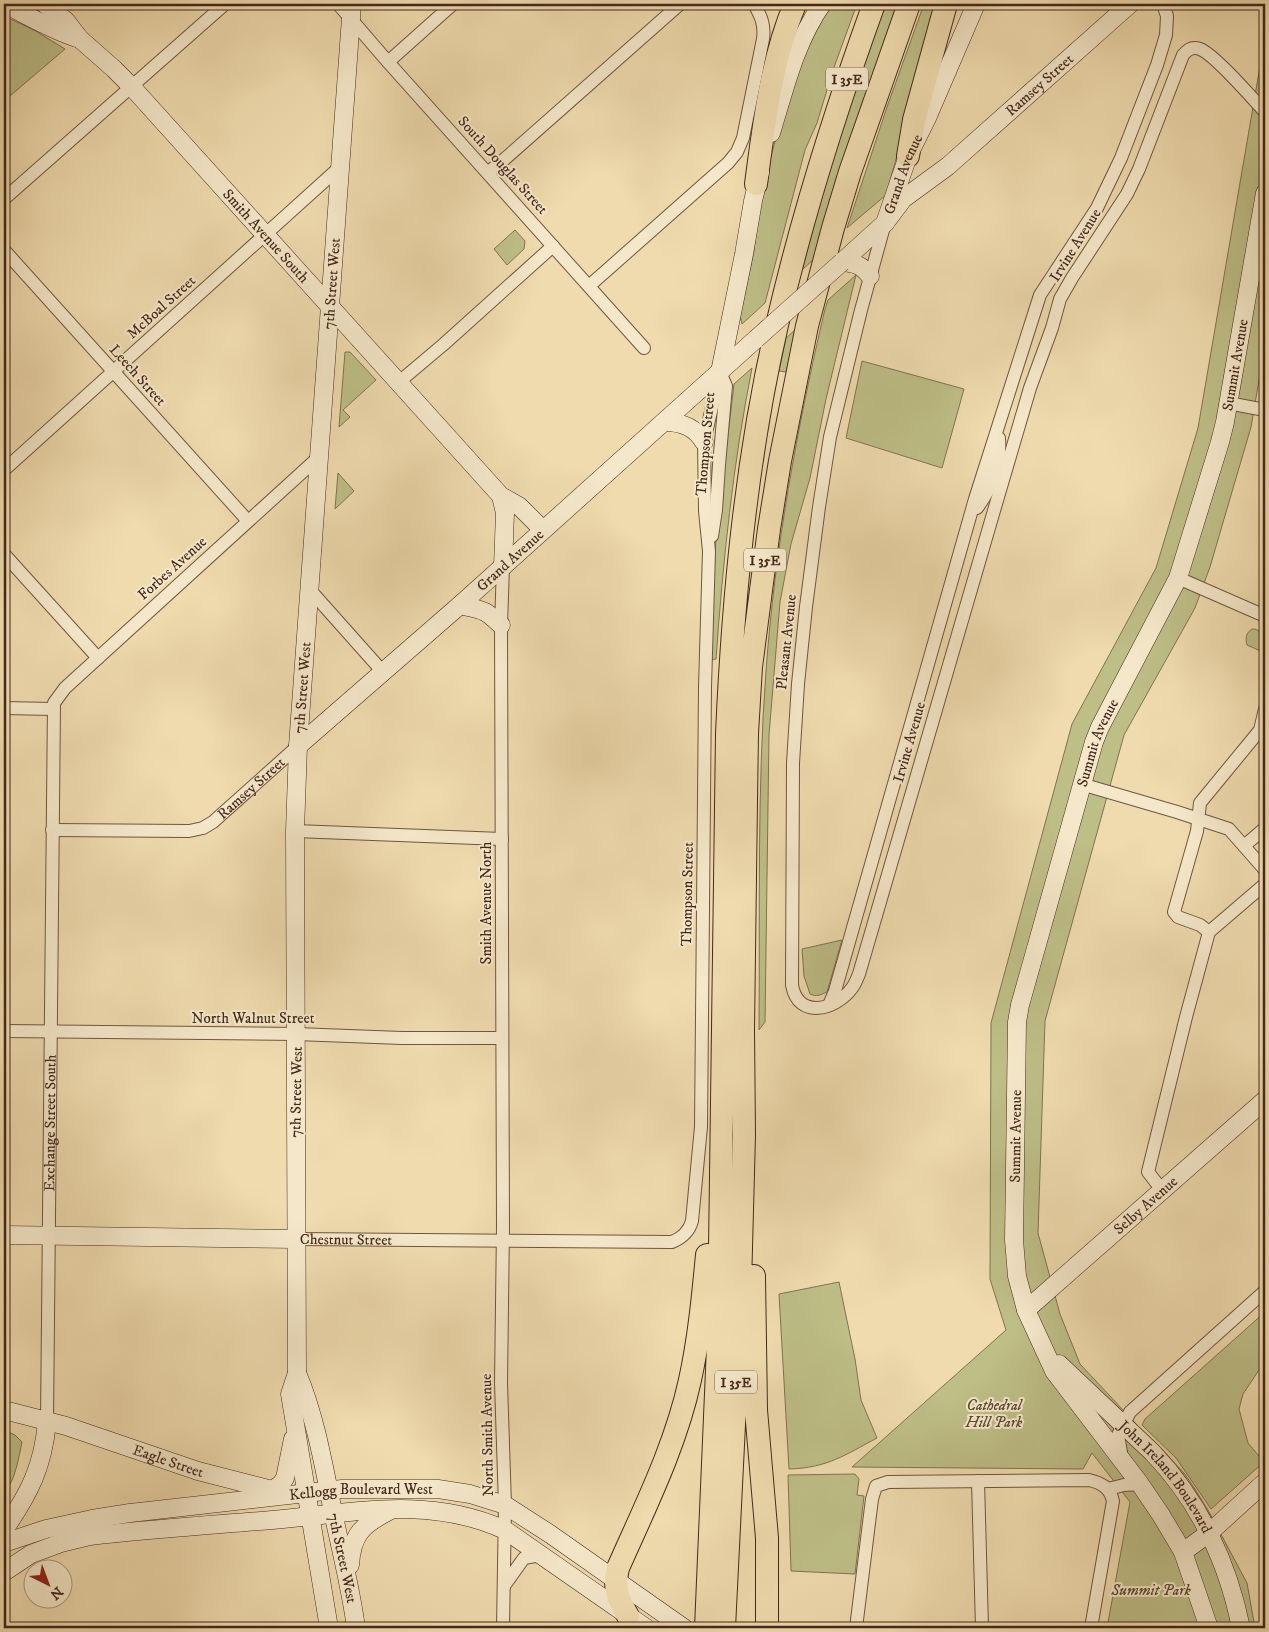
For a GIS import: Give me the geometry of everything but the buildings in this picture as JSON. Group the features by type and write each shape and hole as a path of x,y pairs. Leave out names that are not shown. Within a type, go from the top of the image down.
{"highway":[{"path":"756,184 764,120 781,42 795,4"},
{"name":"I 35E","path":"706,1628 719,1323 727,734 730,664 743,526 764,387 788,280 818,168 874,4"},
{"name":"I 35E","path":"724,1628 739,1323 744,1135 743,1030 747,733 752,667 769,529 780,461 807,326 833,228 859,144 909,4"},
{"path":"908,156 914,120 946,4"},
{"path":"744,1135 754,1233 756,1410 767,1538 767,1628"},
{"path":"637,1622 620,1602 615,1580 618,1568 660,1472 684,1404 696,1349 710,1230 721,1193"},
{"path":"685,1627 711,1503"}],"main road":[{"name":"Smith Avenue South","path":"4,4 37,19 59,33 80,39"},
{"name":"Smith Avenue South","path":"45,4 66,21 80,39 131,86 501,496 519,506 543,530"},
{"path":"720,372 756,184 791,64 808,26 822,4"},
{"name":"Grand Avenue","path":"298,746 460,605 885,223 908,156 927,118 976,4"},
{"name":"Ramsey Street","path":"885,223 899,219 948,166 1130,4"},
{"name":"7th Street West","path":"329,1628 312,1517 300,1494 290,1394 297,1373 295,832 298,746 352,11"},
{"path":"908,156 911,162 920,170 931,170 948,166"},
{"name":"Summit Avenue","path":"1026,1310 1017,1276 1014,1240 1017,1022 1020,1005 1081,784 1100,727 1178,578 1220,442 1265,193"},
{"path":"842,262 851,262 861,266 870,276"},
{"path":"740,273 737,327 745,338 756,340"},
{"path":"664,422 687,425 700,435 704,442"},
{"path":"501,496 505,513 503,566"},
{"path":"460,605 478,608 486,612 501,625"},
{"name":"Selby Avenue","path":"1026,1310 1265,1100"},
{"name":"Chestnut Street","path":"4,1235 50,1234 296,1239"},
{"name":"John Ireland Boulevard","path":"1026,1310 1054,1370 1140,1484 1183,1552 1209,1628"},
{"name":"John Ireland Boulevard","path":"1047,1354 1165,1466 1188,1496 1209,1533 1229,1581 1241,1628"},
{"name":"7th Street West","path":"297,1373 304,1391 329,1490 356,1628"},
{"name":"Eagle Street","path":"4,1410 66,1426 267,1494 300,1494"},
{"name":"Exchange Street South","path":"5,1535 35,1479 46,1439 47,1422"},
{"path":"5,1535 46,1529 92,1519 267,1494 285,1478 295,1429"},
{"path":"1183,1552 1209,1533 1265,1482"},
{"name":"Kellogg Boulevard West","path":"300,1494 329,1490 438,1489 470,1494 505,1505 685,1627"},
{"name":"Kellogg Boulevard West","path":"4,1572 31,1554 61,1543 90,1536 408,1508 448,1512 505,1530 637,1622"},
{"path":"348,1580 351,1551 358,1534 364,1526 375,1518 394,1509"}],"street":[{"path":"4,199 225,4"},
{"name":"South Douglas Street","path":"338,4 352,11 388,62 644,348"},
{"path":"388,62 454,4"},
{"path":"488,172 500,164 680,4"},
{"path":"589,286 728,163 737,152 742,138 764,34 762,19 754,4"},
{"name":"Irvine Avenue","path":"829,1005 835,990 975,499 1040,295 1097,208 1124,150 1166,35 1167,16 1163,4"},
{"name":"Irvine Avenue","path":"806,1007 820,1008 847,994 859,974 942,687 1000,475 1052,328 1060,299 1127,194 1139,169 1182,55 1191,48 1198,48 1224,70 1265,112"},
{"name":"McBoal Street","path":"4,470 340,167"},
{"name":"Pleasant Avenue","path":"806,1007 796,999 792,962 792,763 798,684 812,557 830,437 845,372 885,223"},
{"path":"399,382 553,246"},
{"name":"Leech Street","path":"4,250 248,521"},
{"name":"Thompson Street","path":"685,1234 690,1228 692,1221 702,1127 705,687 709,551 705,511 704,442 720,372"},
{"name":"Thompson Street","path":"709,551 716,510 726,386 720,372"},
{"path":"1228,403 1265,410"},
{"name":"Irvine Avenue","path":"971,518 1000,475 998,428"},
{"name":"Forbes Avenue","path":"53,709 60,693 320,456"},
{"path":"4,554 98,658"},
{"name":"Smith Avenue North","path":"503,566 501,625 503,1240"},
{"path":"1178,578 1265,616"},
{"path":"310,590 384,672"},
{"path":"4,708 53,709"},
{"name":"Exchange Street South","path":"47,1422 53,709"},
{"path":"1209,932 1200,925 1178,917 1174,912 1197,831 1200,803 1260,730 1265,709"},
{"name":"Ramsey Street","path":"52,830 189,831 203,828 213,822 298,746"},
{"path":"1081,784 1229,829 1265,870"},
{"path":"1244,846 1265,828"},
{"path":"295,832 502,839"},
{"path":"1162,1190 1148,1172 1209,932 1265,884"},
{"name":"North Walnut Street","path":"4,1031 502,1038"},
{"name":"Chestnut Street","path":"296,1239 672,1242 680,1239 685,1234"},
{"name":"North Smith Avenue","path":"503,1240 501,1382 505,1505 503,1628"},
{"path":"1122,1461 1118,1434 1130,1412 1265,1291"},
{"path":"856,1628 872,1499 876,1486 888,1482 1089,1480 1098,1482 1108,1489 1112,1496 1113,1507 1091,1628"},
{"path":"978,1481 982,1628"},
{"path":"1108,1489 1140,1484"},
{"path":"504,1586 524,1558 541,1555"}],"green space":[{"path":"828,4 857,4 833,70 817,123 805,150 765,303 742,324 740,316 754,251 759,203 794,68"},
{"path":"885,4 899,4 814,259 802,270 834,152"},
{"path":"924,4 939,4 886,195 847,228 887,107"},
{"path":"4,16 34,30 65,49 4,101"},
{"path":"1265,37 1265,345 1251,427 1210,567 1195,608 1124,735 1045,1021 1038,1233 1060,1314 1080,1364 1184,1473 1193,1486 1247,1583 1255,1628 1107,1628 1130,1502 1092,1453 1083,1469 852,1467 1006,1330 990,1279 991,1023 1072,724 1156,568 1198,428"},
{"path":"515,230 525,241 524,249 507,265 494,249"},
{"path":"856,275 826,399 810,478 791,544 780,602 769,735 765,1022 759,1030 761,760 766,671 775,579 796,443 825,309 828,300"},
{"path":"796,329 786,372 779,371 786,338"},
{"path":"345,352 350,352 376,380 343,410 350,417 339,427"},
{"path":"862,361 964,389 942,468 846,438"},
{"path":"752,368 739,440 729,513 716,659 710,660 716,537 734,384"},
{"path":"338,473 354,491 335,509"},
{"path":"1252,629 1265,634 1265,653 1247,645 1246,636"},
{"path":"842,940 827,992 818,995 810,994 804,976 802,949"},
{"path":"839,1282 855,1359 861,1400 877,1438 835,1460 814,1466 789,1469 779,1294"},
{"path":"1265,1312 1265,1361 1243,1394 1239,1409 1248,1443 1264,1462 1211,1509 1176,1458 1142,1425 1145,1419"},
{"path":"4,1430 15,1435 22,1442 14,1475 5,1491 4,1489"},
{"path":"855,1474 859,1479 857,1495 864,1496 855,1574 791,1571 788,1475"}],"park label":[{"name":"Cathedral Hill Park","path":"994,1414"},
{"name":"Summit Park","path":"1151,1590"}]}
